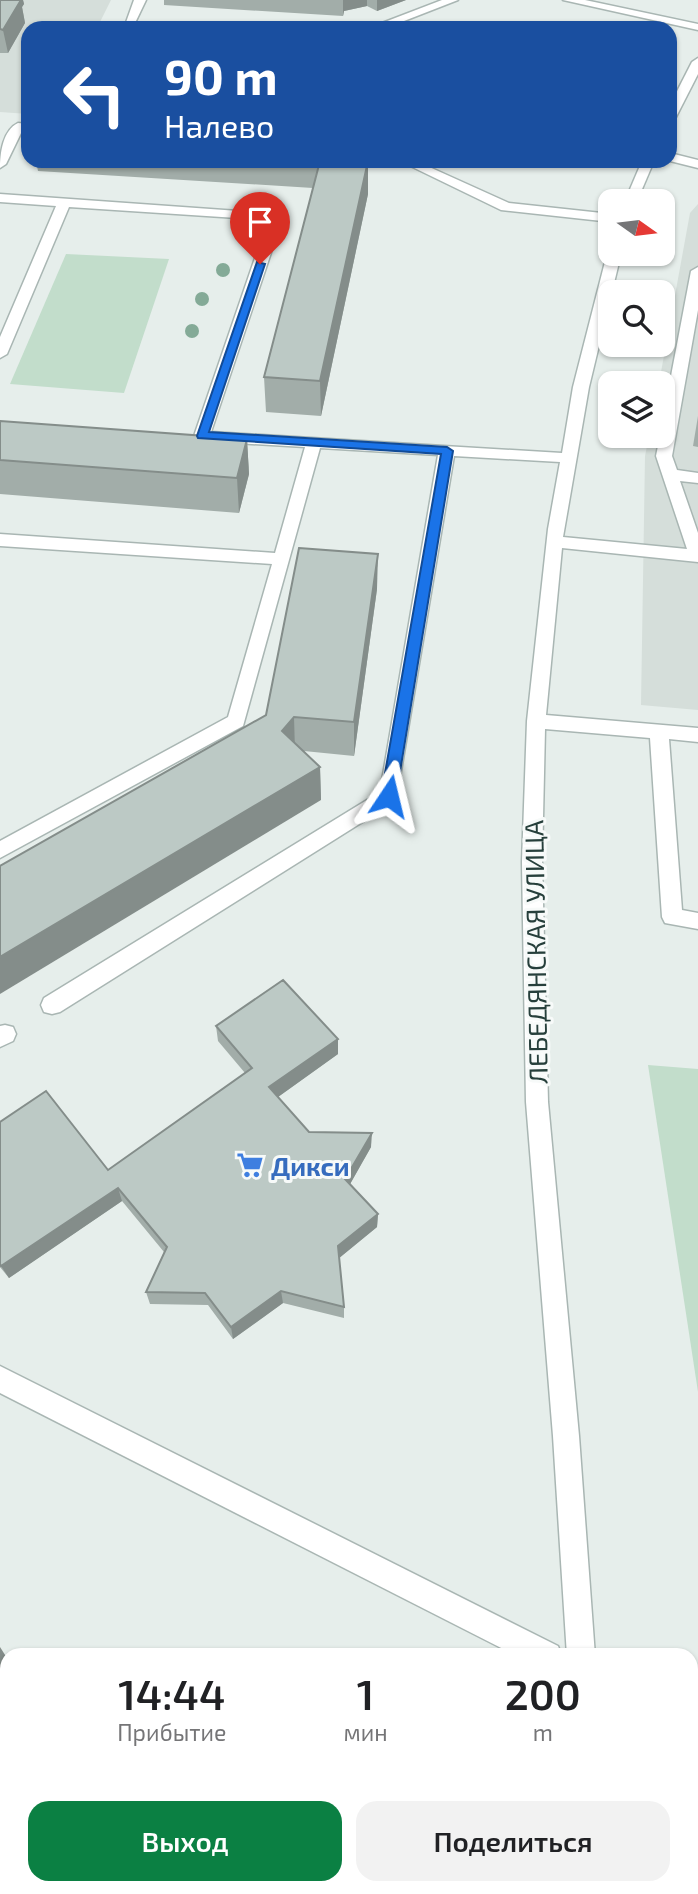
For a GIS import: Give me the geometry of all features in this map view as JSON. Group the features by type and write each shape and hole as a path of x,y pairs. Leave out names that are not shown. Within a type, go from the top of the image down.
{"street":[{"path":"130,21 140,0"},
{"path":"394,21 452,0"},
{"path":"569,0 669,21"},
{"path":"677,23 698,27"},
{"path":"677,103 698,62"},
{"path":"0,164 18,127 21,127"},
{"path":"677,160 698,164"},
{"path":"422,168 506,208 598,217"},
{"path":"636,189 645,168"},
{"path":"0,198 276,217 196,435 568,458"},
{"path":"0,354 64,203"},
{"name":"ЛЕБЕДЯНСКАЯ УЛИЦА","path":"580,1648 566,1436 537,1102 532,862 536,722 555,542 581,387 611,266"},
{"path":"555,542 697,555 664,456 698,271"},
{"path":"0,850 236,721 314,443"},
{"path":"51,1005 389,796 447,451"},
{"path":"670,474 698,478"},
{"path":"0,540 280,559"},
{"path":"536,722 698,735"},
{"path":"659,732 672,917 698,921"},
{"path":"0,1379 532,1648"}],"shaded area":[{"path":"0,0 111,0 100,21 21,21 21,114 0,112"},
{"path":"698,204 698,710 641,705 645,456 647,448 675,448 675,371 661,371 664,357 675,357 675,295 690,213"}],"green space":[{"path":"66,254 169,259 124,393 10,384"},
{"path":"648,1065 698,1069 698,1392"}],"building":[{"path":"0,0 21,0 3,30 0,29"},
{"path":"318,168 366,168 320,381 264,377"},
{"path":"0,421 247,439 237,478 0,460"},
{"path":"299,548 378,554 354,722 294,717 282,731 320,767 0,957 0,866 266,715"},
{"name":"Дикси","path":"283,980 338,1039 269,1087 309,1132 372,1133 345,1179 378,1214 338,1246 344,1307 281,1291 231,1327 205,1293 146,1292 167,1247 118,1188 1,1266 0,1122 46,1091 108,1170 252,1068 216,1026"}],"place":[{"name":"Дикси","path":"250,1165"}],"route":[{"path":"260,264 202,436 447,451 389,796"}]}
